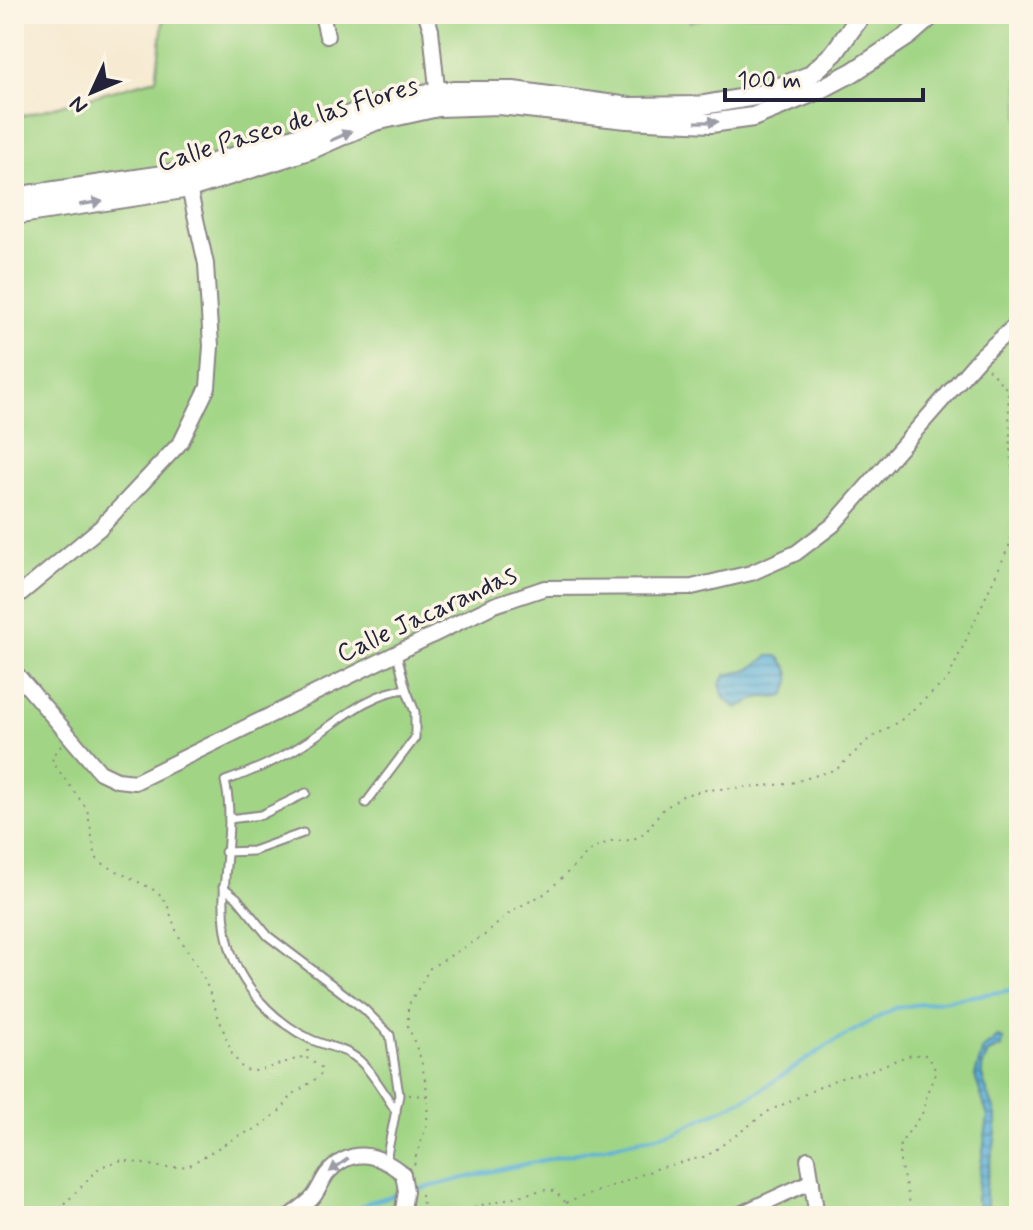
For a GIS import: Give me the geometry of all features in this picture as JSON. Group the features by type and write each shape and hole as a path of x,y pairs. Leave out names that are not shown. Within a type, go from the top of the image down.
{"street":[{"path":"322,14 327,36"},
{"path":"426,14 431,30 438,99"},
{"name":"Calle Paseo de las Flores","path":"14,215 187,180 310,133 370,106 513,91 629,107 698,106 756,96 809,76 834,53 862,14"},
{"name":"Calle Paseo de las Flores","path":"438,99 627,119 711,123 753,117 819,90 853,72 909,35 933,14"},
{"path":"14,599 100,528 181,442 208,387 211,346 206,264 187,180"},
{"name":"Calle Paseo de las Flores","path":"14,197 187,180"},
{"name":"Calle Jacarandas","path":"14,671 100,772 117,780 135,782 494,605 545,588 692,587 751,573 796,553 833,525 978,360 1019,322"},
{"path":"290,1216 314,1196 324,1178 346,1158 371,1156 386,1160 403,1174 406,1191 403,1212"},
{"path":"808,1159 817,1216"},
{"path":"736,1216 812,1181"}],"lane":[{"path":"366,803 415,738 415,712 397,654"},
{"path":"396,1111 361,1062 340,1049 311,1039 276,1017 245,983 229,947 222,906 230,800 225,781 286,754 346,712 394,691 406,689"},
{"path":"229,819 261,815 306,793"},
{"path":"225,852 253,851 303,833"},
{"path":"223,887 237,898 268,936 364,1009 390,1035 399,1095 386,1160"}],"path":[{"path":"414,1162 427,1124 428,1096 421,1059 408,1026 408,1006 430,968 486,934 513,910 546,893 593,848 611,841 632,840 646,832 661,811 684,795 706,790 788,784 837,769 868,740 901,720 948,679 1010,544 1014,507 1008,395 999,379 978,360"},
{"path":"71,738 55,751 53,763 87,809 96,858 158,892 167,904 177,933 205,980 232,1054 244,1070 257,1071 306,1056"},
{"path":"306,1056 311,1039"},
{"path":"566,1203 659,1168 707,1156 769,1111 837,1079 866,1072 907,1056 924,1054 936,1072 923,1112 900,1144 900,1163 913,1216"},
{"path":"53,1216 100,1167 122,1160 165,1168 188,1166 238,1136 258,1128 282,1109 292,1095 320,1076 322,1068 306,1056"},
{"path":"399,1095 428,1096"},
{"path":"452,1216 462,1210 542,1190 555,1191 566,1203"},
{"path":"562,1216 566,1203"},
{"path":"424,1207 425,1216"}],"green space":[{"path":"164,14 688,14 690,22 713,14 1019,14 1019,1216 14,1216 14,118 156,79"}],"water":[{"path":"769,656 778,656 789,670 790,680 784,696 760,697 737,708 724,698 720,684 726,675 749,670"},
{"path":"998,1037 1003,1039 1002,1047 988,1053 982,1070 996,1118 986,1192 991,1216 983,1216 976,1199 988,1117 975,1076 983,1049"}],"waterway":[{"path":"409,1192 671,1133 753,1095 830,1044 895,1008 1019,989"},
{"path":"348,1216 369,1202 400,1194"}]}
